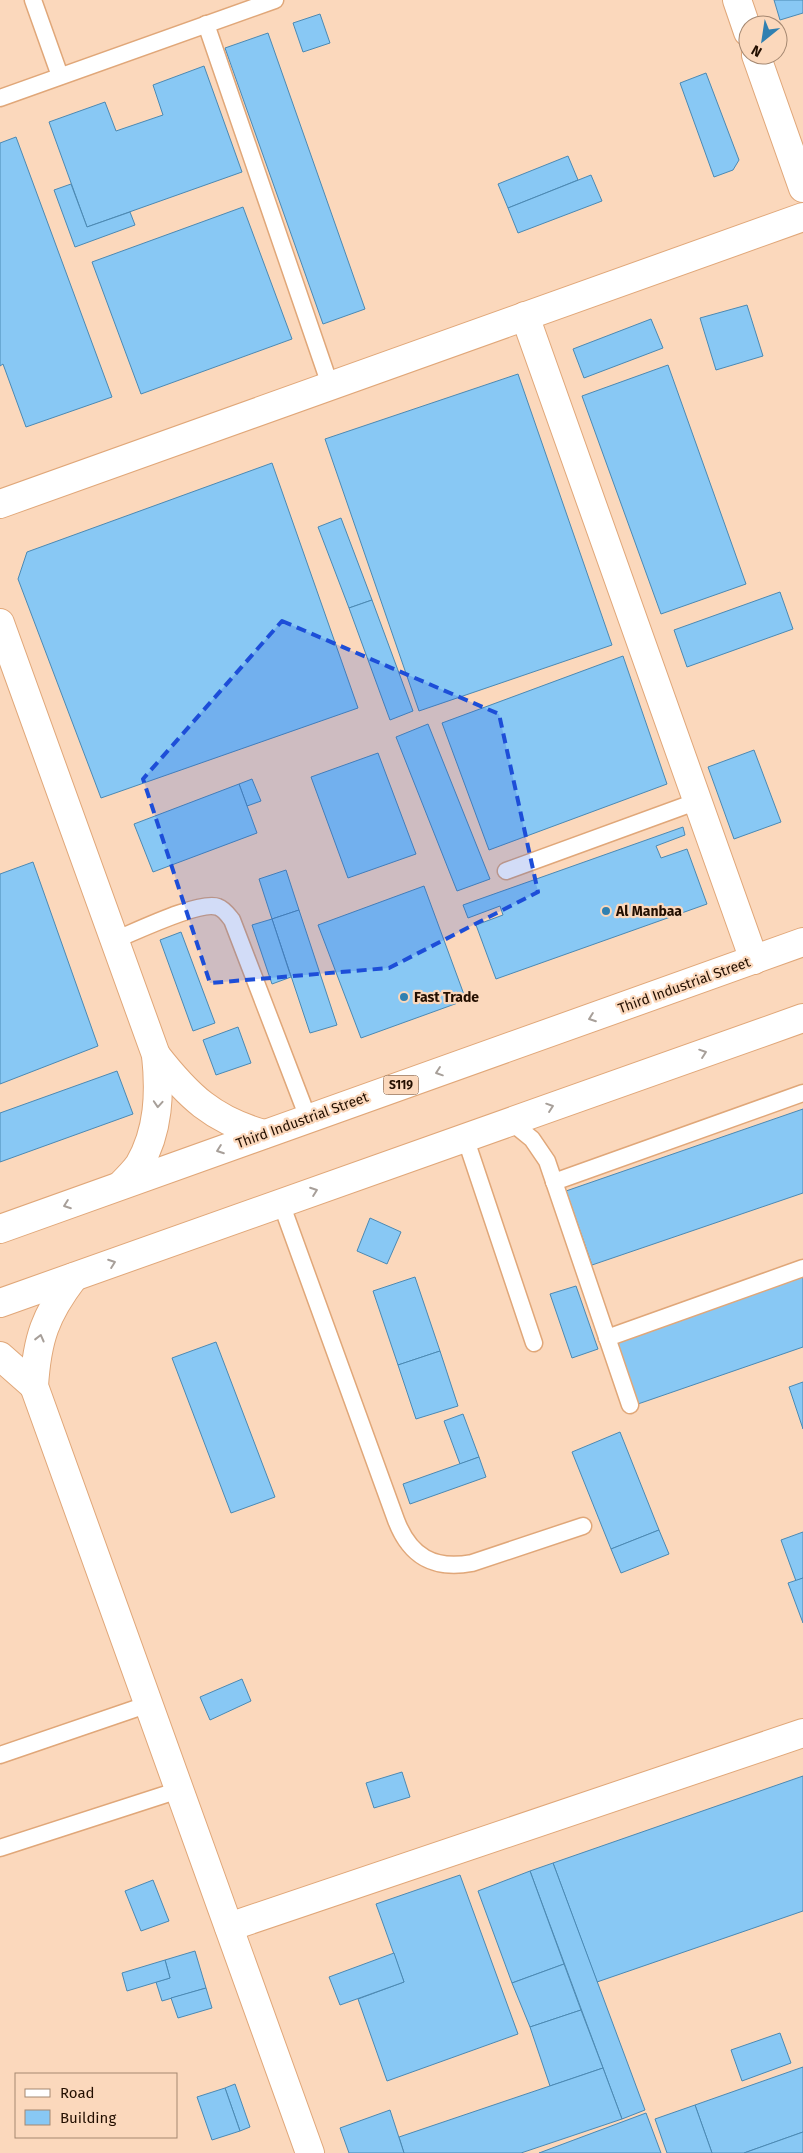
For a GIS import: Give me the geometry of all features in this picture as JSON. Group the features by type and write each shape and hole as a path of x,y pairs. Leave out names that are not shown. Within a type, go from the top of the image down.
{"street":[{"path":"736,0 742,15"},
{"path":"760,65 803,188"},
{"path":"0,504 803,217"},
{"path":"525,316 754,960"},
{"path":"0,623 156,1055 159,1083 157,1112 150,1139 138,1165 121,1185"},
{"name":"Third Industrial Street","path":"0,1229 803,942"},
{"path":"0,1303 803,1018"},
{"path":"156,1055 192,1097 215,1114 239,1127 264,1134"},
{"path":"74,1277 56,1300 43,1327 36,1356 34,1386 310,2153"},
{"path":"0,1356 34,1386"},
{"path":"228,1927 803,1733"}],"lane":[{"path":"33,0 60,76"},
{"path":"0,98 275,0"},
{"path":"206,24 330,385"},
{"path":"506,872 698,801"},
{"path":"114,940 197,906 218,907 226,912 232,920 308,1118"},
{"path":"554,1182 803,1093"},
{"path":"510,1121 532,1139 547,1162 630,1405"},
{"path":"465,1137 534,1343"},
{"path":"281,1203 402,1536 412,1549 425,1559 440,1564 456,1566 472,1563 583,1526"},
{"path":"607,1338 803,1268"},
{"path":"0,1755 149,1704"},
{"path":"0,1848 179,1790"}],"highlighted area":[{"path":"282,621 499,714 538,892 389,968 210,983 143,779"}],"building":[{"path":"774,0 803,0 803,13 788,18 788,15 778,15"},
{"path":"320,14 330,43 303,52 293,23"},
{"path":"268,33 365,309 323,324 225,48"},
{"path":"204,66 242,172 87,227 49,122 105,102 116,131 163,115 153,85"},
{"path":"706,73 739,160 733,170 714,177 680,83"},
{"path":"16,137 112,397 26,427 3,364 0,366 0,143"},
{"path":"568,156 578,180 508,208 498,184"},
{"path":"591,175 602,201 518,233 508,208"},
{"path":"71,184 87,227 130,212 135,225 75,247 54,190"},
{"path":"243,207 292,339 141,394 92,262"},
{"path":"747,305 763,356 716,370 700,318"},
{"path":"651,319 663,348 584,378 573,349"},
{"path":"668,365 746,584 661,614 582,396"},
{"path":"518,374 612,645 419,711 325,439"},
{"path":"272,463 358,708 101,798 18,579 27,552"},
{"path":"341,518 372,600 349,608 318,527"},
{"path":"780,592 793,629 687,667 674,630"},
{"path":"372,600 413,711 390,720 349,608"},
{"path":"623,656 667,784 489,850 442,723"},
{"path":"428,724 490,879 457,891 396,737"},
{"path":"754,750 781,822 734,839 708,767"},
{"path":"378,753 416,854 348,878 311,777"},
{"path":"252,779 261,801 247,806 239,784"},
{"path":"239,784 257,833 153,872 134,824"},
{"path":"683,827 685,835 656,846 661,858 687,849 707,904 496,979 476,925 503,915 500,906 468,918 463,905"},
{"path":"33,862 98,1046 0,1084 0,874"},
{"path":"286,870 299,910 272,919 259,879"},
{"path":"424,886 466,1000 361,1038 318,925"},
{"path":"299,910 337,1025 310,1033 272,919"},
{"path":"272,919 291,977 272,984 252,925"},
{"path":"181,932 215,1023 193,1031 160,940"},
{"path":"238,1027 251,1063 216,1075 203,1040"},
{"path":"117,1071 133,1114 0,1162 0,1113"},
{"path":"803,1109 803,1193 592,1265 566,1191"},
{"path":"370,1218 401,1232 387,1264 357,1251"},
{"path":"803,1275 803,1347 635,1405 612,1342"},
{"path":"415,1277 440,1351 398,1365 373,1291"},
{"path":"576,1286 598,1349 572,1358 550,1294"},
{"path":"216,1342 275,1497 231,1513 172,1358"},
{"path":"440,1351 458,1406 416,1419 398,1365"},
{"path":"803,1382 803,1429 789,1387"},
{"path":"463,1414 479,1457 460,1464 444,1421"},
{"path":"620,1432 659,1530 611,1549 572,1452"},
{"path":"479,1457 486,1477 410,1504 403,1484"},
{"path":"659,1530 669,1554 621,1573 611,1549"},
{"path":"803,1532 803,1578 796,1581 781,1540"},
{"path":"803,1578 803,1623 788,1583"},
{"path":"242,1679 251,1701 210,1720 200,1697"},
{"path":"402,1772 410,1797 374,1808 366,1783"},
{"path":"803,1776 803,1911 597,1982 553,1863"},
{"path":"553,1863 645,2110 622,2119 530,1871"},
{"path":"530,1871 564,1964 512,1983 478,1891"},
{"path":"460,1875 518,2034 387,2081 358,1999 404,1982 376,1904"},
{"path":"153,1880 169,1921 141,1931 125,1891"},
{"path":"195,1951 206,1988 162,2001 156,1982 170,1978 165,1960"},
{"path":"394,1953 404,1982 340,2005 329,1977"},
{"path":"165,1960 170,1978 127,1991 122,1973"},
{"path":"564,1964 581,2010 530,2027 512,1983"},
{"path":"206,1988 212,2008 178,2018 171,1998"},
{"path":"581,2010 603,2068 550,2086 530,2027"},
{"path":"780,2033 791,2063 742,2081 731,2050"},
{"path":"803,2067 803,2132 744,2153 712,2153 695,2105"},
{"path":"603,2068 622,2119 521,2153 404,2153 399,2137"},
{"path":"235,2084 250,2127 240,2131 225,2088"},
{"path":"225,2088 240,2131 212,2140 197,2097"},
{"path":"695,2105 712,2153 667,2153 655,2119"},
{"path":"390,2110 404,2153 349,2153 340,2128"},
{"path":"646,2113 661,2153 539,2153"},
{"path":"803,2132 803,2153 744,2153"}],"place":[{"name":"Al Manbaa","path":"606,911"},
{"name":"Fast Trade","path":"404,997"}]}
